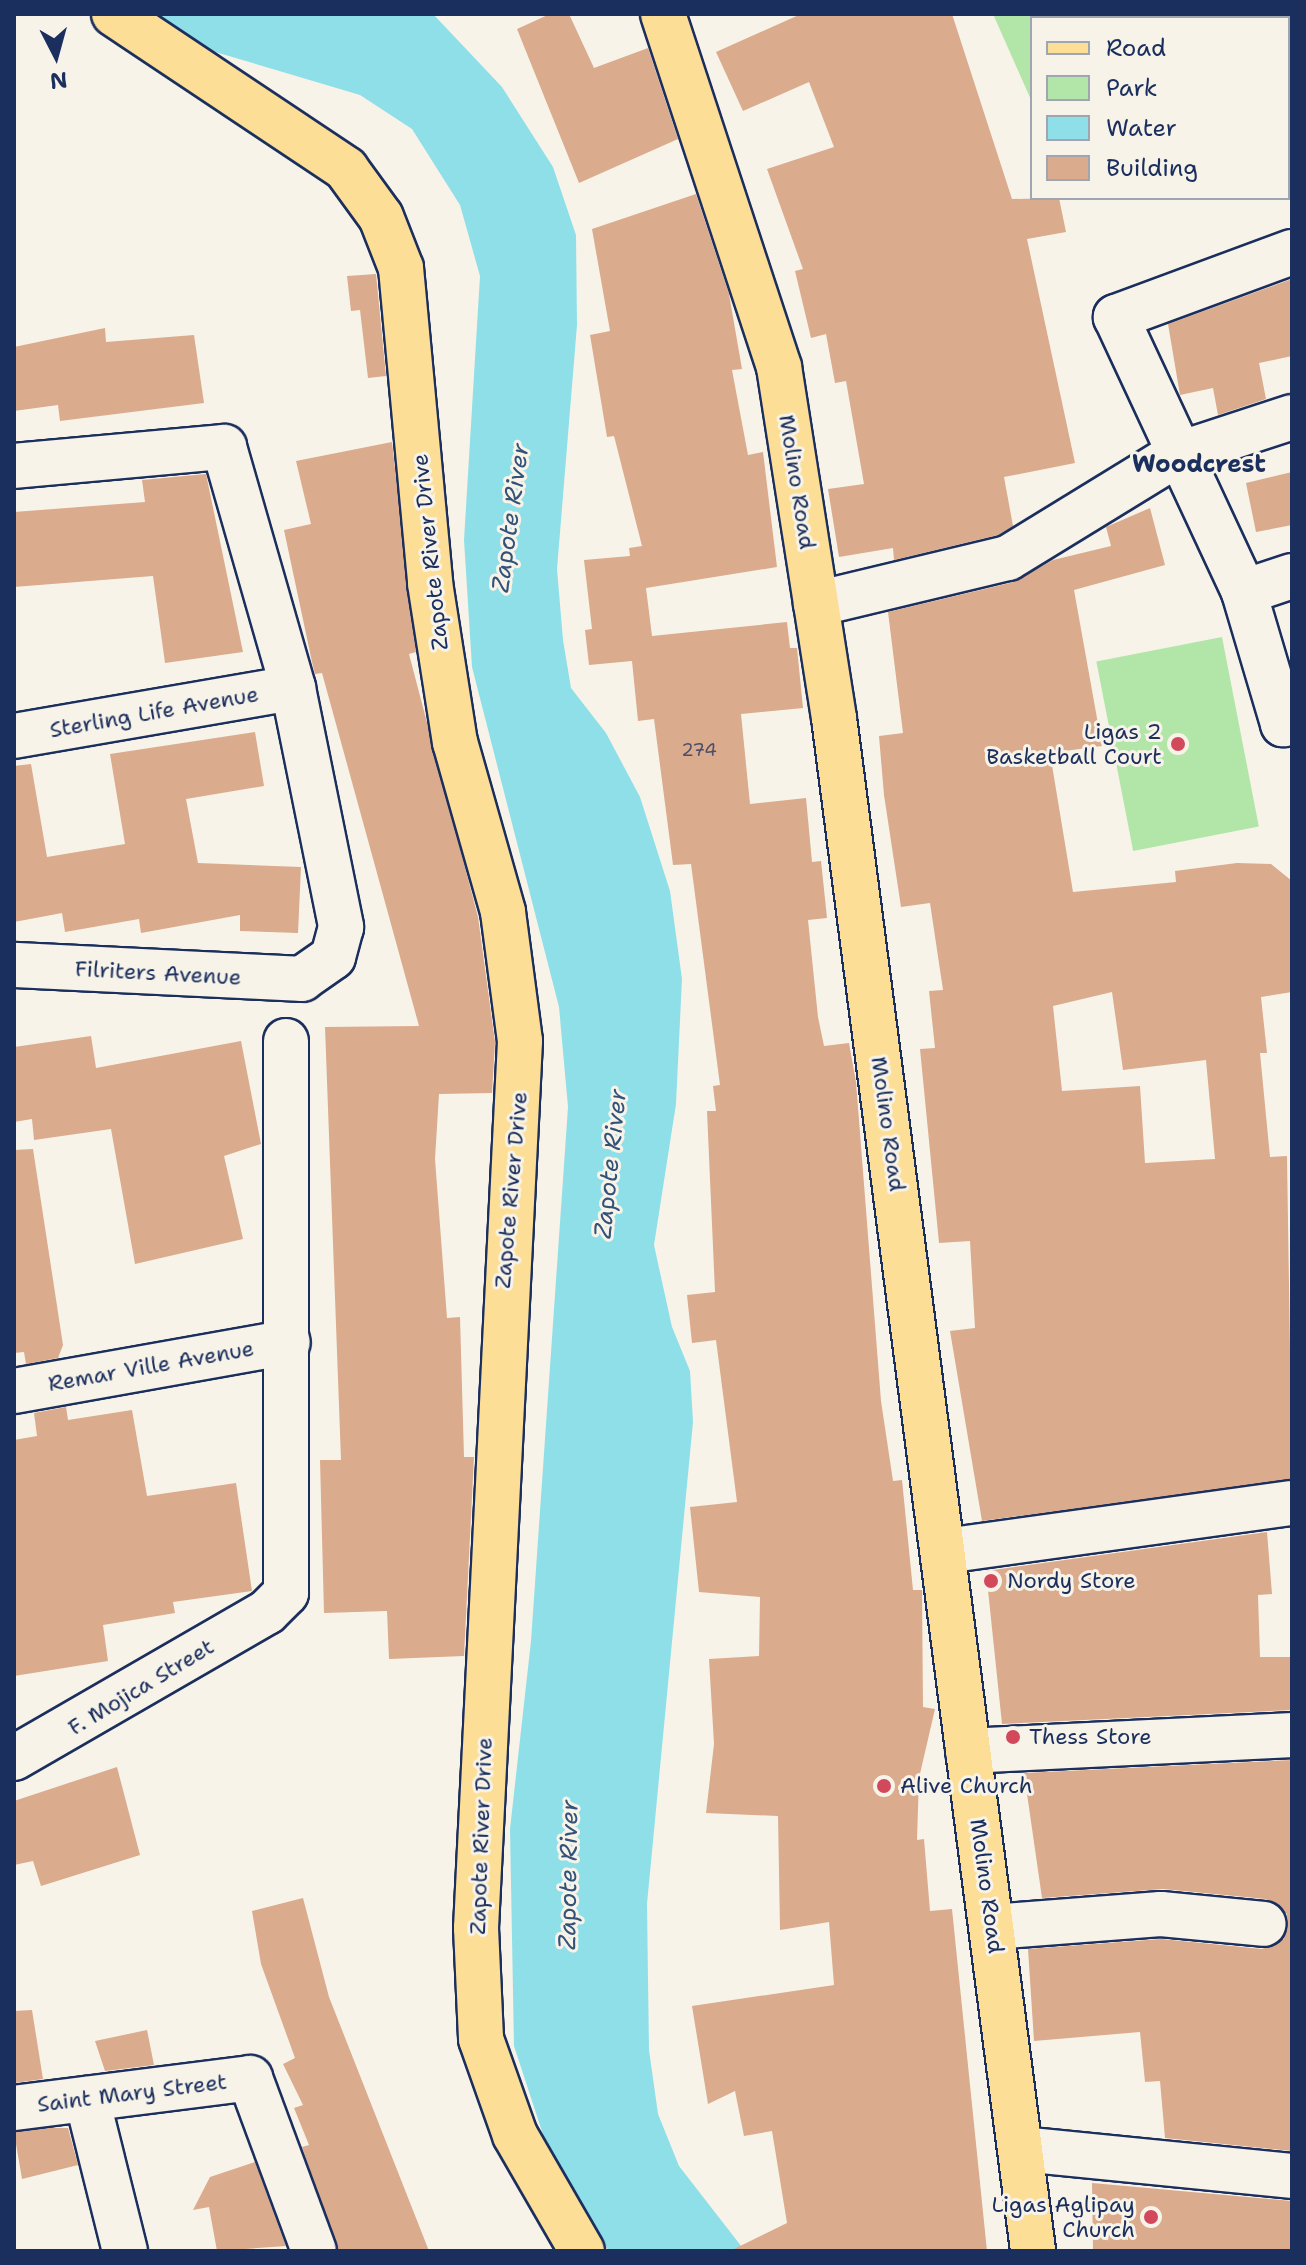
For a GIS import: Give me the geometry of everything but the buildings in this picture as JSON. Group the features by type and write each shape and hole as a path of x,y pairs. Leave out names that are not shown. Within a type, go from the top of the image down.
{"main road":[{"name":"Zapote River Drive","path":"114,14 346,169 381,217 401,268 430,583 453,728 503,912 520,1041 476,1928 481,2039 515,2135 582,2251"},
{"name":"Molino Road","path":"663,14 779,367 816,604 945,1551 1033,2251"}],"street":[{"path":"1292,252 1116,317 1176,455 1244,592 1283,724 1292,722"},
{"path":"816,604 1008,558 1176,455 1292,417"},
{"path":"14,466 224,447 293,688"},
{"path":"1244,592 1292,576"},
{"name":"Sterling Life Avenue","path":"14,736 293,688"},
{"name":"Filriters Avenue","path":"14,965 302,979 333,957 341,927 293,688"},
{"path":"286,1041 288,1342"},
{"name":"Remar Ville Avenue","path":"14,1391 288,1342"},
{"name":"F. Mojica Street","path":"14,1758 267,1612 286,1593 291,1568 288,1342"},
{"path":"945,1551 1291,1503"},
{"path":"968,1751 1292,1735"},
{"path":"992,1927 1161,1914 1264,1924"},
{"name":"Saint Mary Street","path":"14,2108 250,2078 314,2251"},
{"path":"87,2099 125,2251"},
{"path":"1022,2149 1292,2176"}],"green space":[{"path":"993,14 1292,14 1292,145 1290,16 1030,16 1030,97"},
{"name":"Ligas 2 Basketball Court","path":"1222,637 1259,826 1133,851 1096,661"}],"water":[{"name":"Zapote River","path":"148,14 433,14 502,87 553,167 576,235 577,325 557,569 563,640 571,688 606,733 640,797 670,891 682,979 676,1104 654,1245 672,1327 690,1371 693,1422 647,1904 649,2050 658,2114 679,2166 745,2251 609,2251 553,2165 514,2046 510,1829 531,1641 568,1107 559,1007 472,667 464,540 480,276 460,205 412,129 360,95 195,46"}],"place":[{"name":"Ligas 2 Basketball Court","path":"1178,744"},
{"name":"Nordy Store","path":"991,1581"},
{"name":"Thess Store","path":"1013,1737"},
{"name":"Alive Church","path":"884,1786"},
{"name":"Ligas Aglipay Church","path":"1151,2217"}],"district":[{"name":"Woodcrest","path":"1199,465"}]}
